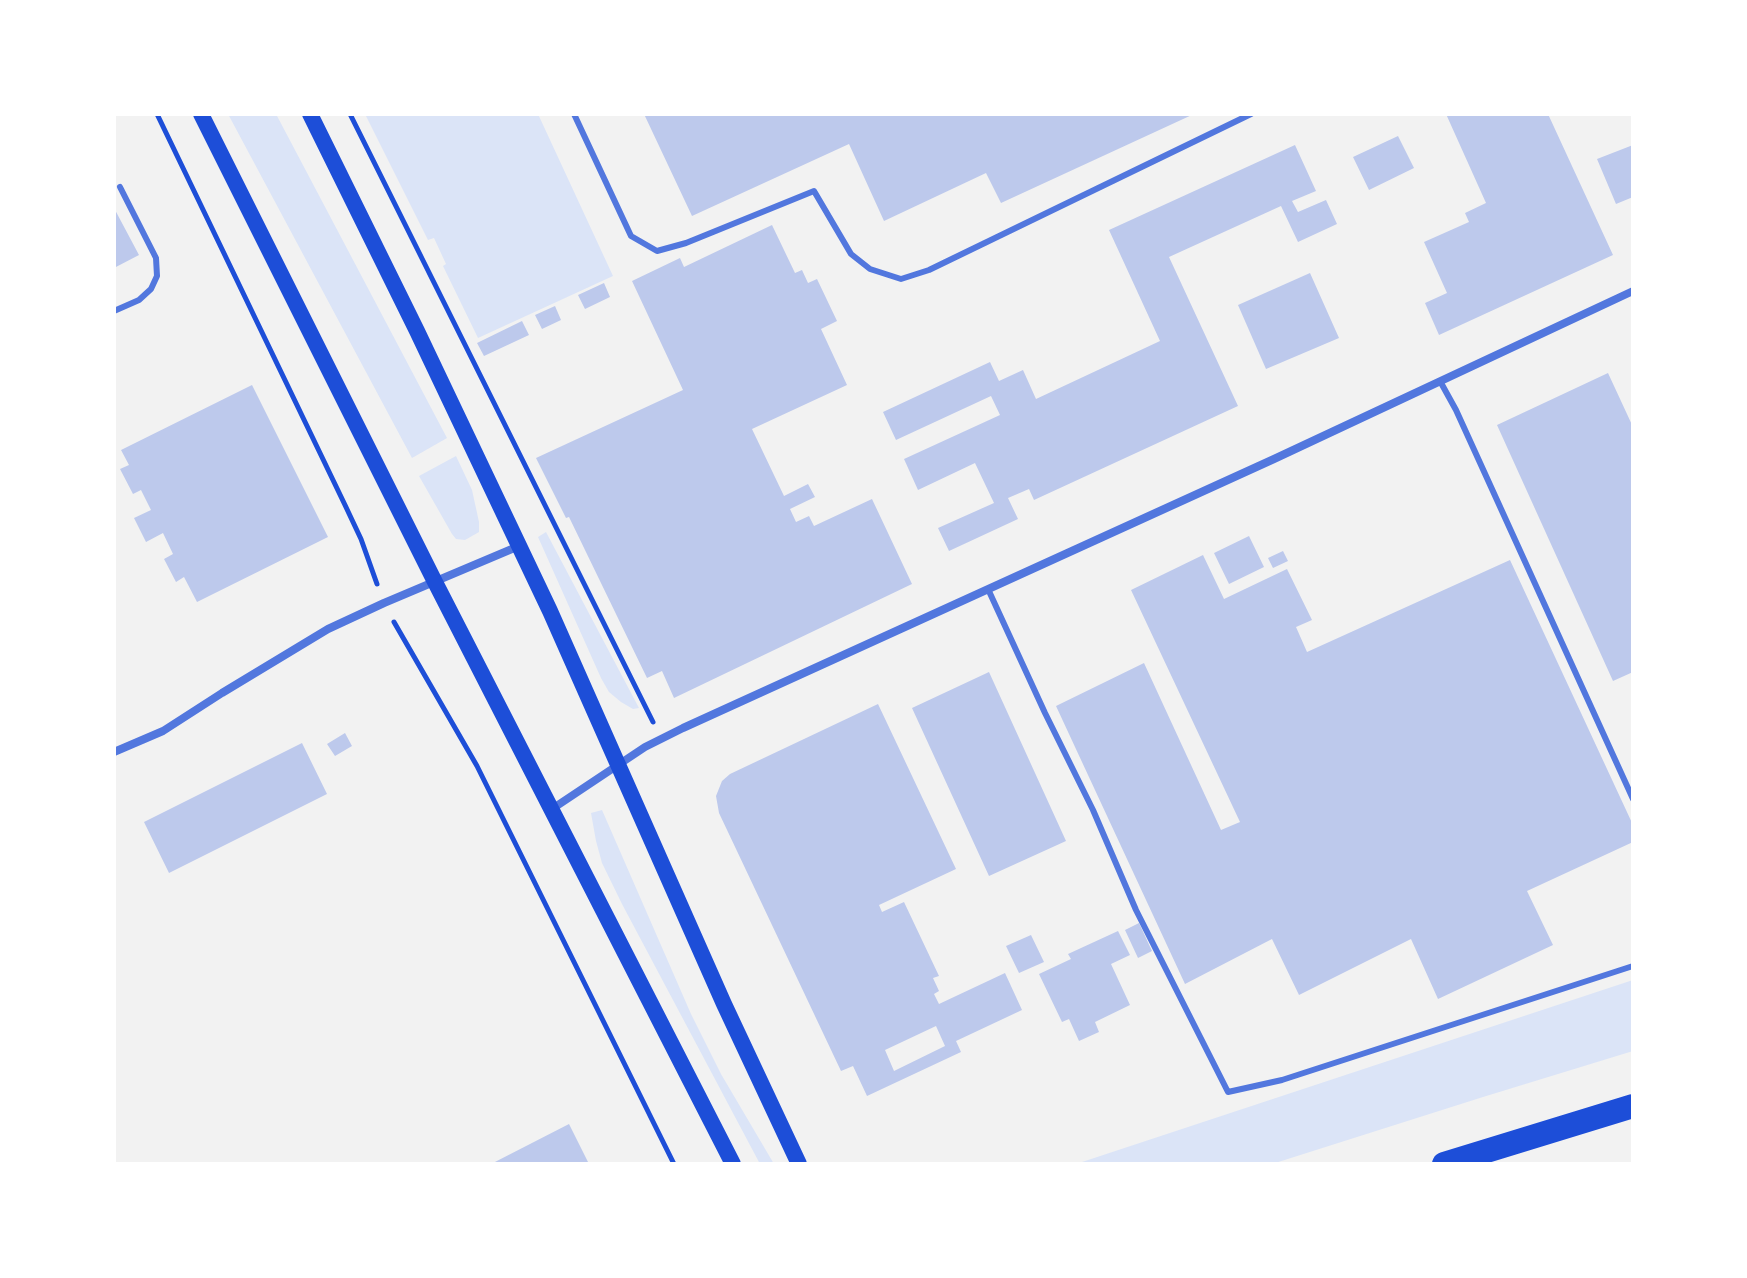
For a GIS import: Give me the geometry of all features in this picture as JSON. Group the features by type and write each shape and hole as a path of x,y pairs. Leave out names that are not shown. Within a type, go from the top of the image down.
{"highway":[{"path":"1444,1164 1633,1106"}],"main road":[{"path":"201,114 435,582 733,1164"},
{"path":"310,114 519,546 730,1018 799,1164"}],"street":[{"path":"552,809 661,739 1633,291"},
{"path":"114,752 163,731 328,629 519,546"}],"lane":[{"path":"574,114 631,236 657,251 686,243 814,191 851,254 870,269 901,279 929,270 1251,114"},
{"path":"114,311 139,300 151,289 157,276 156,258 120,187"},
{"path":"1440,381 1633,799"},
{"path":"988,589 1093,810 1136,910 1228,1092 1282,1080 1633,966"}],"path":[{"path":"157,114 351,516 384,603 477,766 674,1164"},
{"path":"350,114 661,739"}],"shaded area":[{"path":"228,114 276,114 447,438 412,458"},
{"path":"365,114 538,114 613,276 478,338 443,266 446,264 434,238 428,240"},
{"path":"456,456 472,490 479,522 479,532 465,540 456,539 452,534 419,476"},
{"path":"546,532 639,708 633,709 621,702 609,692 601,678 538,537"},
{"path":"602,810 691,1014 721,1074 774,1164 760,1164 602,863 591,813"},
{"path":"1633,980 1633,1051 1272,1164 1076,1164"}],"building":[{"path":"644,114 1194,114 1001,203 986,173 884,221 849,144 692,216"},
{"path":"1446,114 1548,114 1613,255 1439,335 1425,303 1447,293 1424,242 1469,222 1465,213 1486,203"},
{"path":"1398,136 1414,168 1369,190 1353,157"},
{"path":"1295,145 1316,191 1292,201 1298,212 1326,200 1337,224 1298,242 1281,206 1169,257 1238,406 1034,500 1029,489 1008,498 1018,519 949,551 938,528 994,503 975,463 918,490 904,459 1000,415 991,396 896,440 883,412 990,362 999,381 1023,370 1036,399 1160,341 1109,230"},
{"path":"1633,145 1633,197 1616,204 1597,159"},
{"path":"114,208 139,255 114,268"},
{"path":"772,225 795,273 802,270 808,283 817,279 837,321 821,329 847,385 752,429 784,496 808,484 815,497 790,509 796,522 809,516 814,526 872,499 912,584 674,698 662,671 647,678 569,517 566,518 536,458 683,390 632,281 680,258 684,267"},
{"path":"1310,273 1339,338 1266,369 1238,305"},
{"path":"604,283 610,297 585,309 578,295"},
{"path":"555,306 561,320 542,329 535,315"},
{"path":"522,321 529,335 484,356 477,343"},
{"path":"1608,373 1633,427 1633,672 1613,681 1497,425"},
{"path":"252,385 328,537 197,602 184,577 176,582 164,559 173,554 163,533 146,542 134,518 151,510 141,490 133,494 120,469 129,465 121,450"},
{"path":"1249,536 1264,567 1229,584 1214,553"},
{"path":"1283,551 1288,561 1273,568 1268,558"},
{"path":"1203,555 1224,599 1287,569 1312,620 1296,627 1307,652 1510,560 1633,825 1633,842 1527,891 1553,945 1438,999 1411,939 1299,995 1272,939 1185,984 1056,706 1144,663 1221,830 1240,822 1131,590"},
{"path":"989,672 1066,841 989,876 912,708"},
{"path":"878,704 956,869 879,905 882,912 904,902 939,976 933,978 939,991 934,994 939,1004 1005,973 1022,1010 956,1041 961,1052 867,1096 853,1066 841,1071 719,813 716,796 722,781 730,774","holes":["936,1026 945,1046 894,1071 885,1050"]},
{"path":"345,733 352,746 335,756 327,744"},
{"path":"302,743 327,794 169,873 144,822"},
{"path":"1139,923 1152,951 1138,958 1125,930"},
{"path":"1118,931 1130,955 1111,964 1130,1005 1095,1022 1099,1032 1079,1041 1069,1019 1062,1022 1039,974 1071,959 1068,954"},
{"path":"1031,935 1044,962 1019,973 1006,946"},
{"path":"569,1124 589,1164 491,1164"}]}
